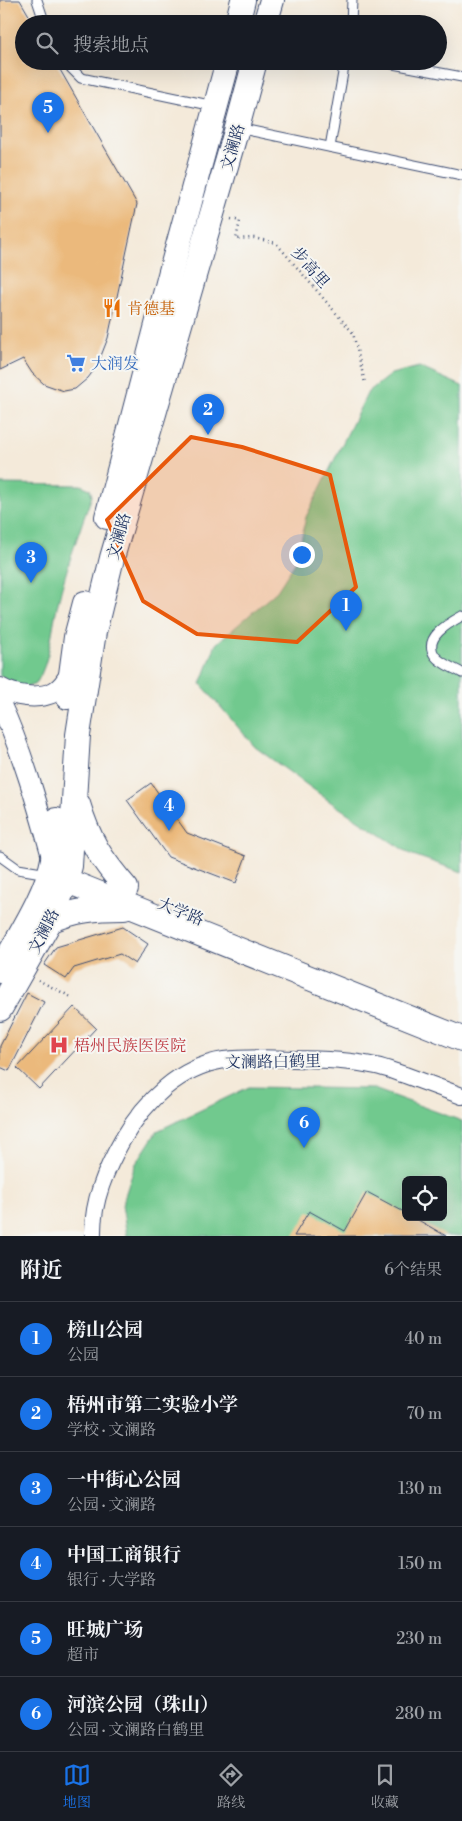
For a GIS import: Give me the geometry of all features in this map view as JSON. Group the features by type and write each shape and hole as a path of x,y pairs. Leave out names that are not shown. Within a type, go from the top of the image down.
{"main road":[{"path":"240,15 244,0"},
{"path":"268,15 272,0"},
{"name":"文澜路","path":"0,1009 10,971 33,910 59,870 62,733 76,637 226,70"},
{"name":"文澜路","path":"10,971 50,921 74,792 78,735 93,641 112,558 253,70"},
{"path":"50,921 65,914 129,898 90,840 74,792"},
{"name":"大学路","path":"59,870 462,1039"},
{"name":"大学路","path":"129,898 462,1023"}],"street":[{"path":"0,688 16,694 42,695 54,692 66,681 71,672"},
{"path":"0,704 10,725 59,870"},
{"name":"文澜路白鹤里","path":"93,1236 93,1222 103,1181 115,1153 127,1132 143,1109 163,1089 183,1075 201,1066 224,1060 256,1058 341,1060 378,1066 462,1096"}],"lane":[{"path":"38,0 41,15"},
{"path":"351,15 352,0"},
{"path":"73,70 81,78 216,106"},
{"path":"330,147 343,70"},
{"path":"425,70 462,77"},
{"path":"237,128 462,175"},
{"path":"462,616 437,632 432,644 435,656 462,673"},
{"path":"0,856 18,869 59,870"}],"path":[{"name":"步高里","path":"212,213 240,221 236,239 254,238 276,243 353,333 365,383"},
{"path":"10,971 73,998"}],"highlighted area":[{"path":"191,437 242,447 330,475 356,587 297,642 197,634 143,601 107,520"}],"green space":[{"path":"419,367 462,386 462,872 410,854 332,803 255,747 201,684 216,644 277,591 297,560 306,517 368,392 391,374"},
{"path":"0,484 81,485 90,489 92,496 65,576 45,665 36,684 25,687 16,687 0,676"},
{"path":"249,1087 374,1089 462,1121 462,1236 127,1236 122,1205 135,1165 157,1131"}],"building":[{"path":"0,0 20,0 29,15 15,15 15,70 60,70 137,204 108,338 97,366 88,378 75,389 64,391 44,384 32,373 23,359 0,370"},
{"path":"151,783 187,833 246,856 236,883 168,857 127,800"},
{"path":"123,927 148,944 135,964 120,954 74,968 66,979 44,965 56,947"},
{"path":"27,993 44,1002 9,1071 0,1067 0,1046"},
{"path":"74,1007 96,1028 39,1089 17,1068"},
{"path":"367,1192 402,1211 402,1221 420,1221 446,1236 294,1236 309,1211 345,1231"}],"place":[{"name":"旺城广场","path":"48,133"},
{"name":"肯德基","path":"112,308"},
{"name":"大润发","path":"76,363"},
{"name":"梧州市第二实验小学","path":"208,435"},
{"name":"一中街心公园","path":"31,583"},
{"name":"榜山公园","path":"346,631"},
{"name":"中国工商银行","path":"169,831"},
{"name":"梧州民族医医院","path":"59,1045"},
{"name":"河滨公园（珠山）","path":"304,1148"}]}
